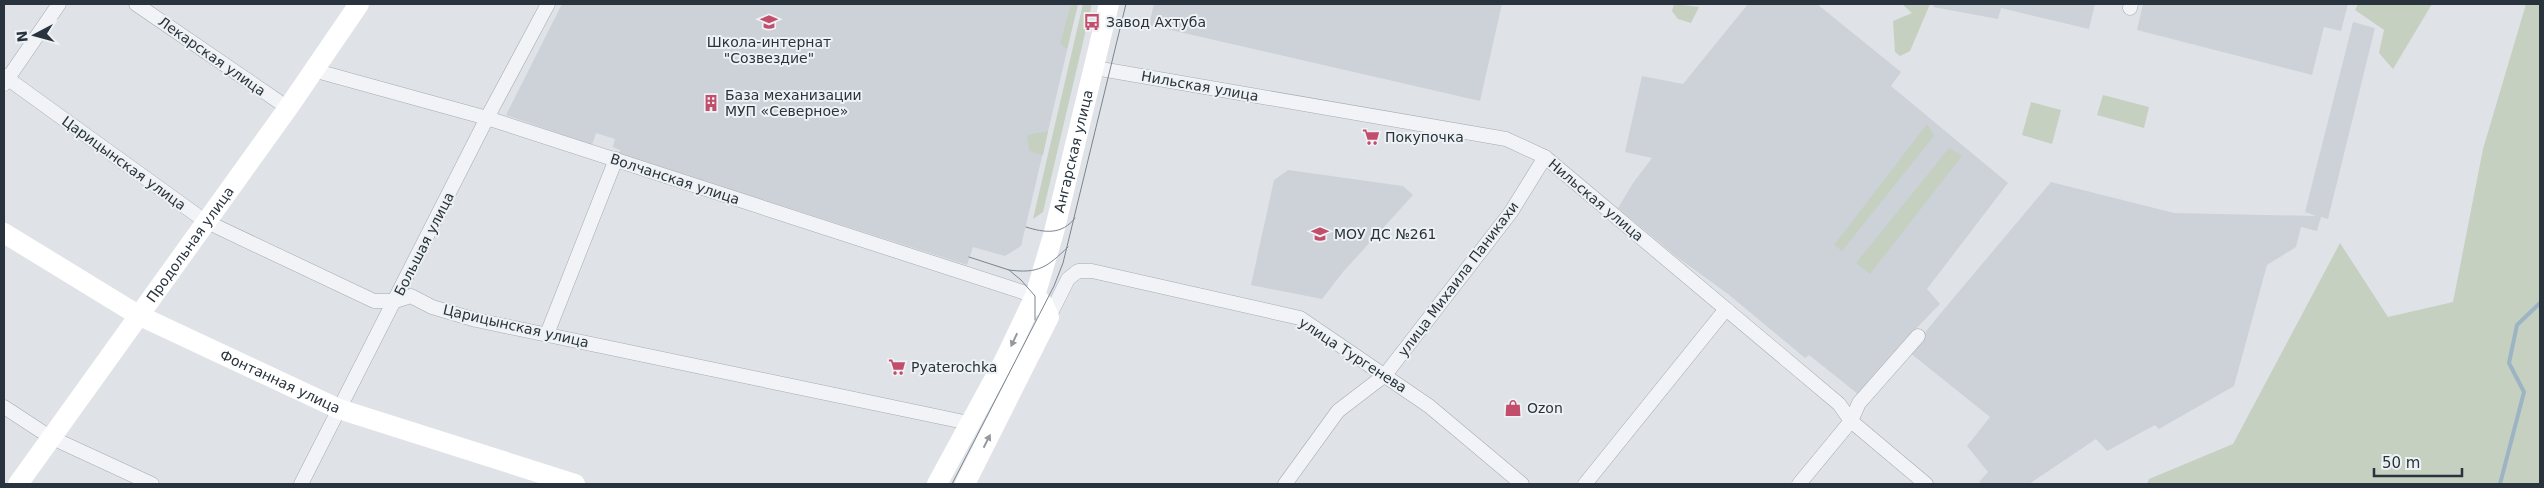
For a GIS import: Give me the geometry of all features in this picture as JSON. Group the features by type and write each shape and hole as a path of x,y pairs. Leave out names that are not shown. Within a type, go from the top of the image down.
{"main road":[{"name":"Продольная улица","path":"18,484 205,221 288,108 360,4"},
{"name":"Ангарская улица","path":"965,484 1046,306 1049,249 1095,68 1109,4"},
{"name":"Фонтанная улица","path":"4,233 138,315 340,409 575,484"},
{"name":"Ангарская улица","path":"937,484 1004,361 1046,306"}],"street":[{"path":"5,80 59,4"},
{"name":"Лекарская улица","path":"136,4 288,108"},
{"name":"Большая улица","path":"301,484 487,118 548,4"},
{"name":"Нильская улица","path":"1095,68 1506,139 1544,157 1839,404 1851,421 1926,484"},
{"name":"Волчанская улица","path":"313,70 487,118 616,159 1046,306"},
{"name":"Царицынская улица","path":"5,80 205,221 374,301 395,301 412,296 432,307 476,320 969,423"},
{"name":"улица Михаила Паникахи","path":"1285,484 1338,411 1385,375 1511,212 1544,157"},
{"path":"547,334 616,159"},
{"name":"улица Тургенева","path":"1046,306 1078,271 1092,270 1300,318 1429,406 1522,484"},
{"path":"1586,484 1726,309"},
{"path":"1799,484 1851,421 1858,403 1918,336"},
{"path":"4,407 50,437 152,484"}],"shaded area":[{"path":"562,4 1078,4 1021,246 1005,256 973,247 967,265 619,154 620,150 613,147 615,139 596,133 592,145 506,115"},
{"path":"1154,4 1502,4 1480,101 1149,25"},
{"path":"1748,4 1817,4 1901,72 1891,86 2008,183 1927,289 1940,304 1899,346 1858,394 1809,355 1805,358 1728,294 1677,257 1618,208 1633,183 1652,158 1625,152 1642,76 1683,84"},
{"path":"1934,4 2095,4 2089,29 2001,8 1998,19 1933,7"},
{"path":"2143,4 2348,4 2341,31 2324,27 2312,75 2137,30"},
{"path":"2353,22 2375,28 2328,219 2321,217 2317,231 2301,227 2296,247 2267,265 2234,386 2159,429 2155,425 2107,451 2096,439 2029,484 1982,484 1979,482 1988,472 1967,446 1990,417 1909,352 2051,182 2174,213 2316,216 2305,212"},
{"name":"МОУ ДС №261","path":"1288,170 1403,186 1413,195 1343,272 1322,299 1251,285 1274,180"}],"green space":[{"path":"1071,4 1078,4 1067,49 1060,44"},
{"path":"1083,4 1092,4 1043,212 1033,219"},
{"path":"1674,4 1699,7 1691,23 1678,19 1672,11"},
{"path":"1902,4 1930,4 1910,51 1900,56 1895,52 1893,21 1912,13"},
{"path":"2358,4 2432,4 2393,69 2379,53 2384,30 2355,10"},
{"path":"2526,4 2540,4 2540,484 2147,484 2149,479 2233,444 2340,243 2388,317 2453,302 2483,149"},
{"path":"2103,95 2149,107 2144,128 2097,115"},
{"path":"2031,102 2061,110 2052,144 2022,135"},
{"path":"1927,124 1934,136 1842,251 1834,245"},
{"path":"1048,131 1043,155 1029,151 1027,135"},
{"path":"1949,148 1962,156 1870,274 1856,263"}],"waterway":[{"path":"2500,484 2524,392 2509,363 2517,325 2540,303"}],"tram line":[{"path":"952,484 1054,286 1063,263 1126,4"},
{"path":"1026,227 1040,231 1059,230 1070,224 1075,218"},
{"path":"1009,270 1035,270 1054,260 1068,247"},
{"path":"969,257 1009,270 1021,280 1035,296 1035,320"}],"place":[{"name":"Школа-интернат \"Созвездие\"","path":"769,22"},
{"name":"Завод Ахтуба","path":"1092,22"},
{"name":"База механизации МУП «Северное»","path":"711,103"},
{"name":"Покупочка","path":"1371,137"},
{"name":"МОУ ДС №261","path":"1320,234"},
{"name":"Pyaterochka","path":"897,367"},
{"name":"Ozon","path":"1513,408"}]}
